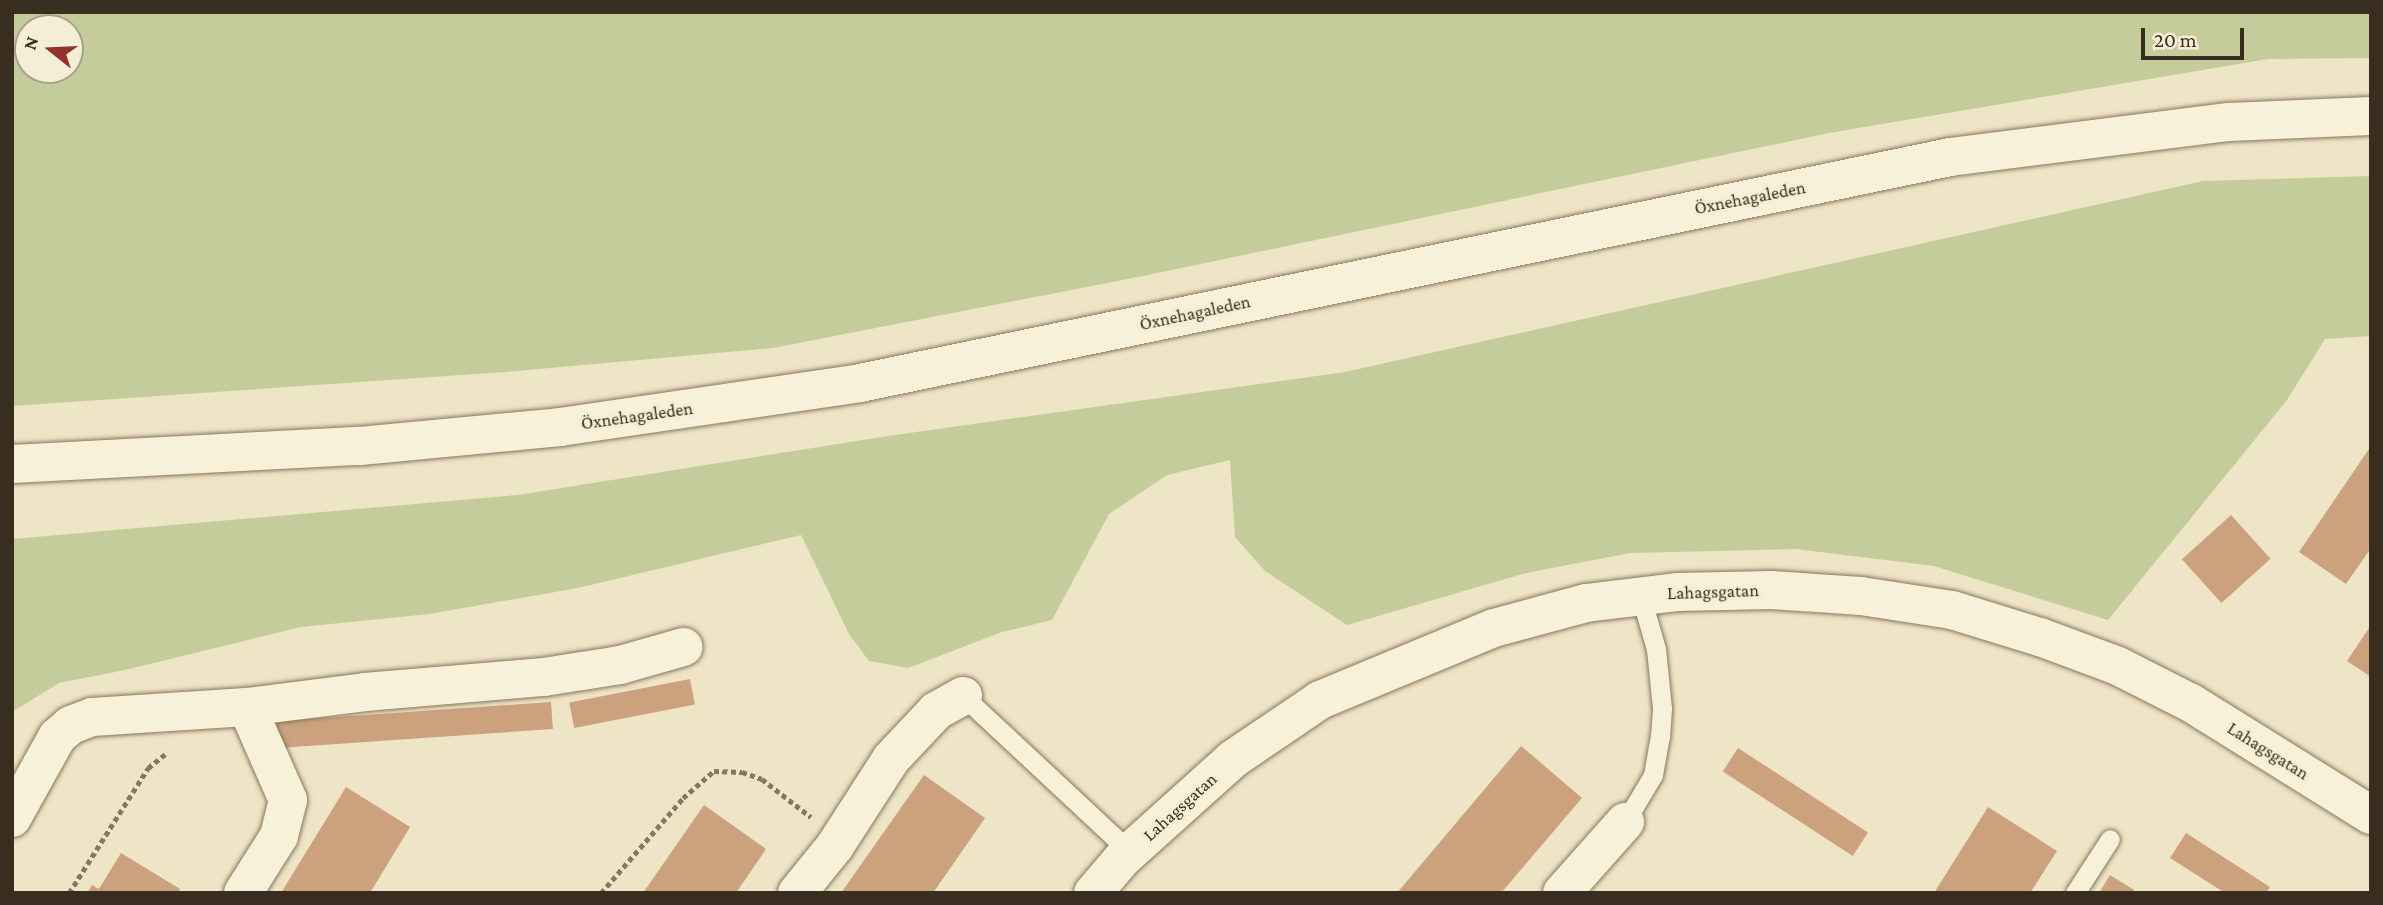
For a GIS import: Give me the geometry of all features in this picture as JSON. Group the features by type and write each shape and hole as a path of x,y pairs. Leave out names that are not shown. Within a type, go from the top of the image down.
{"street":[{"name":"Öxnehagaleden","path":"12,464 373,445 560,427 860,383 1950,157 2229,122 2371,116"},
{"name":"Lahagsgatan","path":"1093,893 1130,852 1233,759 1320,700 1494,628 1586,603 1678,592 1771,590 1861,596 1952,610 2040,638 2130,672 2191,703 2371,815"},
{"path":"12,818 57,737 71,724 92,717 247,707 365,692 544,677 620,665 683,647"},
{"path":"797,893 839,838 891,759 936,710 963,696"},
{"path":"243,893 279,836 288,800 247,707"},
{"path":"1562,893 1625,822"}],"lane":[{"path":"1625,822 1653,775 1661,718 1656,649 1641,597"},
{"path":"963,696 1130,852"},
{"path":"2075,893 2110,839"}],"path":[{"path":"69,893 148,768 165,754"},
{"path":"601,893 683,798 714,771 742,772 762,779 839,838"}],"green space":[{"path":"12,12 2371,12 2371,58 2268,59 1829,133 1138,277 773,348 505,372 12,406"},
{"path":"2371,176 2371,336 2325,339 2287,400 2108,620 1934,566 1796,549 1630,553 1526,573 1347,625 1265,571 1235,537 1230,460 1167,475 1109,514 1052,620 1002,632 908,668 869,661 849,634 801,535 578,588 429,614 301,627 125,670 59,683 12,712 12,539 518,495 888,436 1345,372 2203,181"}],"building":[{"path":"2371,446 2371,548 2346,584 2299,552"},
{"path":"2231,515 2270,559 2221,603 2182,559"},
{"path":"2371,625 2371,677 2347,661"},
{"path":"690,679 695,705 574,728 569,702"},
{"path":"551,702 553,729 279,748 277,721"},
{"path":"1521,746 1582,798 1501,893 1397,893"},
{"path":"1738,748 1868,832 1853,856 1723,771"},
{"path":"924,775 985,818 933,893 841,893"},
{"path":"346,787 410,827 370,893 281,893"},
{"path":"704,805 766,849 736,893 643,893"},
{"path":"1988,807 2057,851 2030,893 1934,893"},
{"path":"2186,833 2270,887 2266,893 2225,893 2170,858"},
{"path":"121,853 180,889 178,893 87,893 92,885 99,889"},
{"path":"2110,875 2134,890 2133,893 2099,893"}]}
